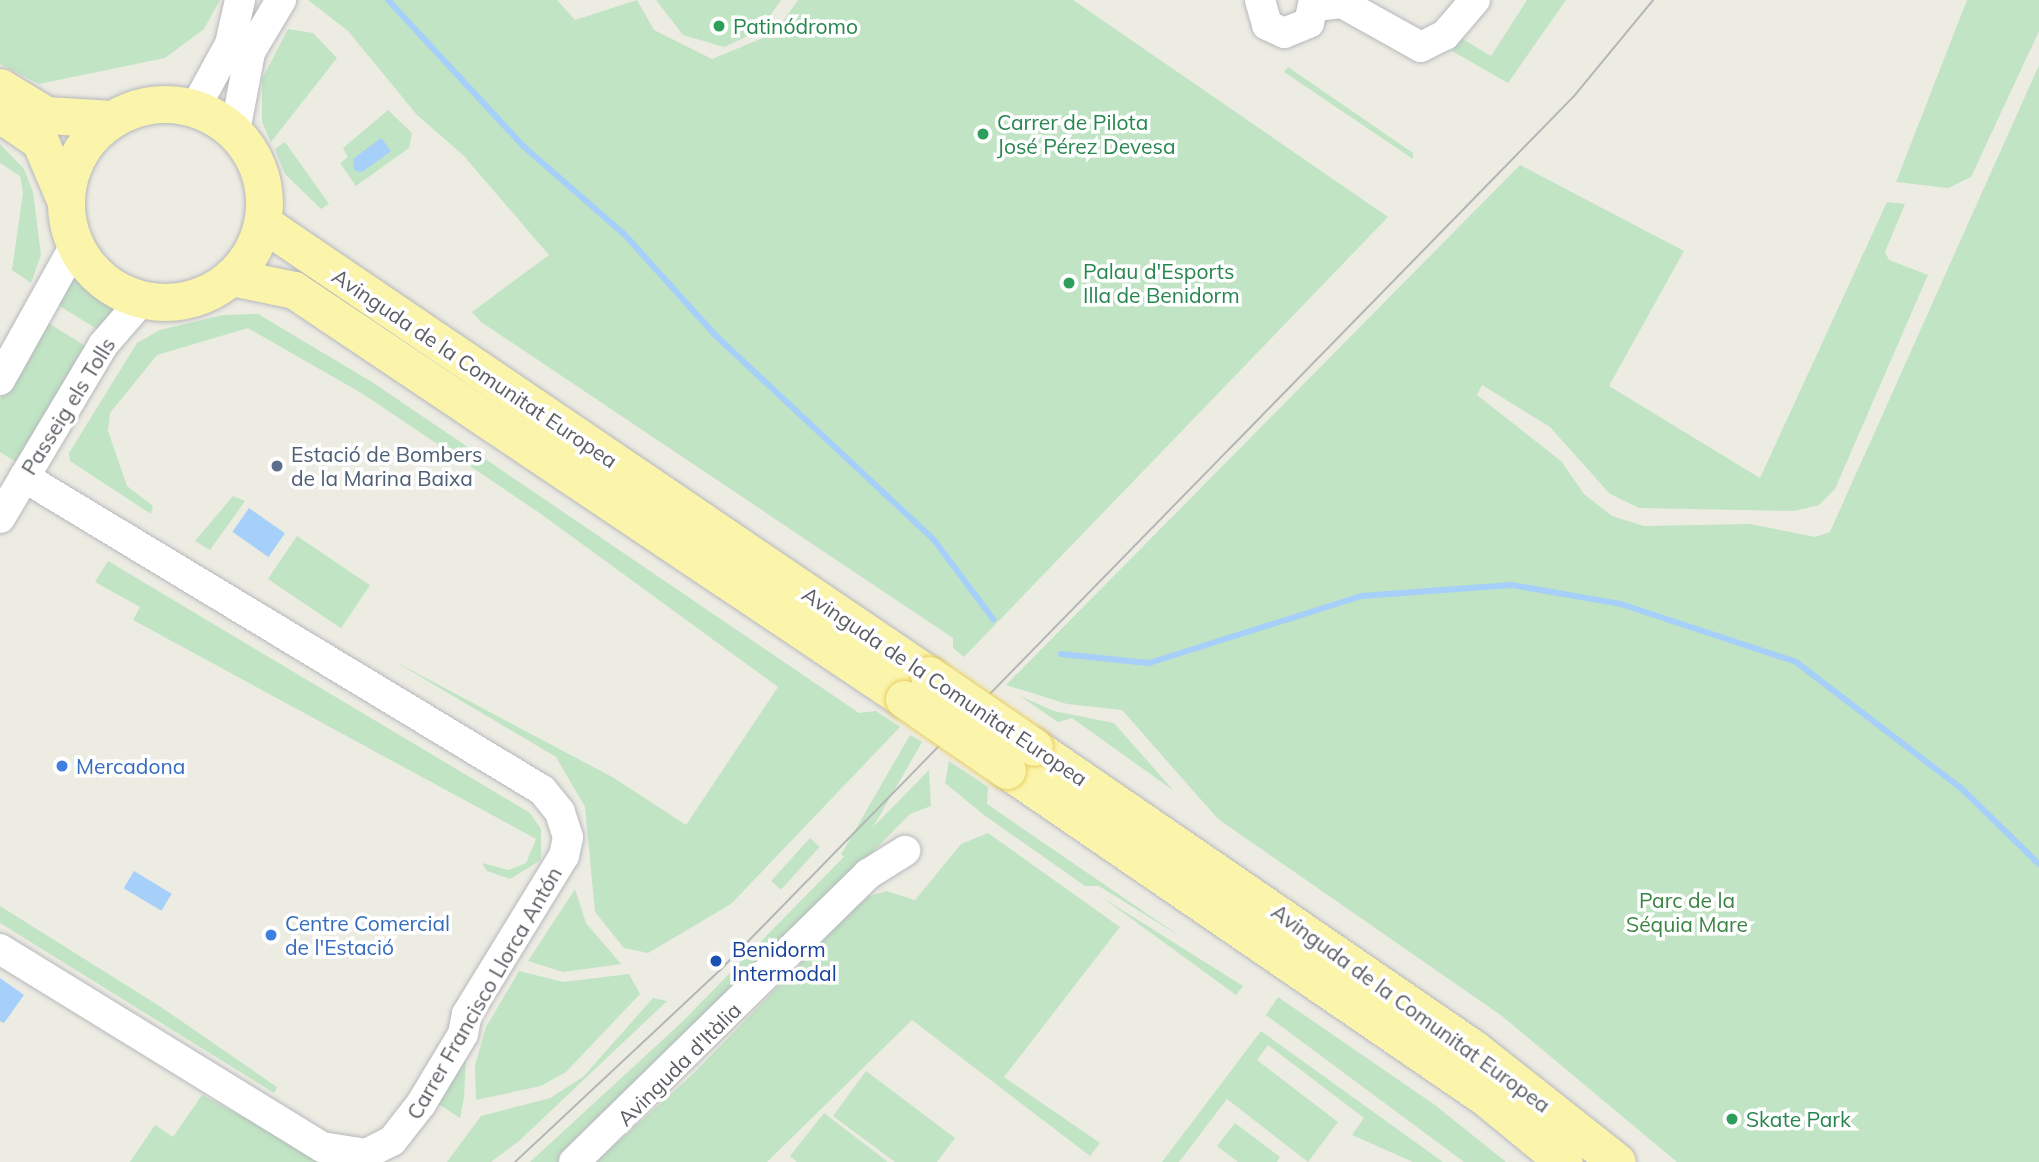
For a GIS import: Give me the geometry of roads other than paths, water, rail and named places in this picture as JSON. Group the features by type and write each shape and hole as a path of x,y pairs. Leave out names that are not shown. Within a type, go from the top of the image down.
{"main road":[{"path":"0,87 46,115 112,119"},
{"path":"0,114 40,141 66,202 75,245 108,283 143,299 174,302 231,277 251,253 263,223 264,190 255,158 235,131 195,107 148,106 112,119 88,141 72,170 66,202"},
{"name":"Avinguda de la Comunitat Europea","path":"263,223 1021,758 1451,1033 1617,1162"},
{"name":"Avinguda de la Comunitat Europea","path":"231,277 294,290 917,687"},
{"name":"Avinguda de la Comunitat Europea","path":"1021,758 1485,1097 1563,1162"}],"street":[{"path":"195,107 230,44 240,0"},
{"path":"235,131 250,52 281,0"},
{"path":"1260,0 1267,26 1284,33 1302,29 1315,3 1342,3 1420,47 1445,36 1475,0"},
{"path":"0,380 75,245"},
{"name":"Passeig els Tolls","path":"0,518 103,345 143,299"},
{"name":"Carrer Francisco Llorca Antón","path":"0,949 322,1147 366,1154 392,1141 421,1104 463,1034 472,1004 564,856 568,837 560,812 542,790 24,477"},
{"name":"Avinguda d'Itàlia","path":"574,1162 868,874 905,851"}],"water":[{"path":"381,138 391,151 362,172 354,170 353,159"},
{"path":"249,508 285,533 268,557 232,532"},
{"path":"134,871 172,894 161,911 124,888"},
{"path":"0,978 24,995 4,1023 0,1021"}],"waterway":[{"path":"388,0 523,146 625,235 714,334 934,540 993,619"},
{"path":"1061,654 1149,663 1361,596 1512,585 1621,604 1796,662 1961,788 2039,864"}],"tram line":[{"path":"515,1162 722,968 1574,96 1653,0"}],"place":[{"name":"Patinódromo","path":"719,26"},
{"name":"Carrer de Pilota José Pérez Devesa","path":"983,134"},
{"name":"Palau d'Esports Illa de Benidorm","path":"1069,283"},
{"name":"Estació de Bombers de la Marina Baixa","path":"277,466"},
{"name":"Mercadona","path":"62,766"},
{"name":"Centre Comercial de l'Estació","path":"271,935"},
{"name":"Benidorm Intermodal","path":"716,961"},
{"name":"Skate Park","path":"1732,1119"}],"park label":[{"name":"Parc de la Séquia Mare","path":"1687,912"}]}
